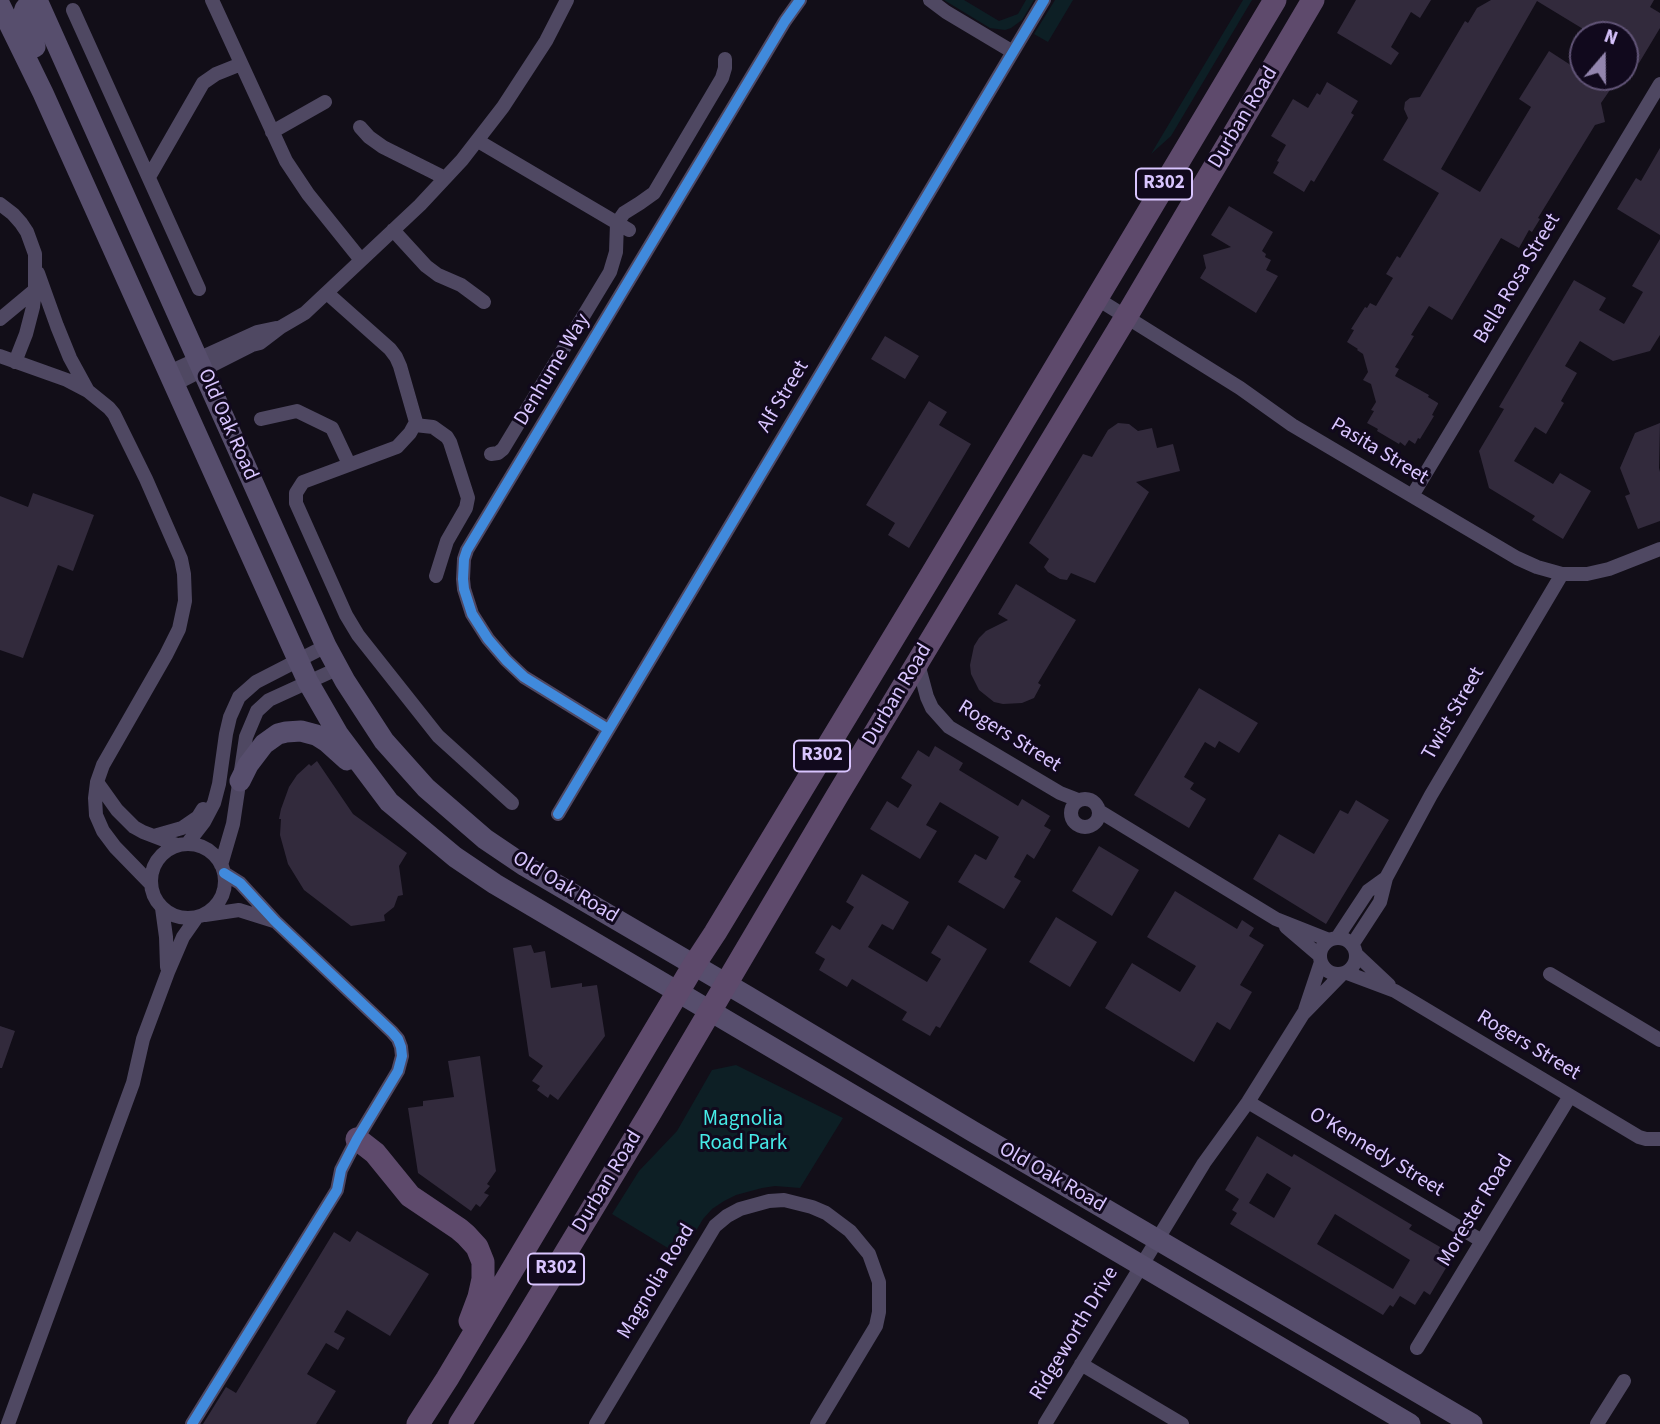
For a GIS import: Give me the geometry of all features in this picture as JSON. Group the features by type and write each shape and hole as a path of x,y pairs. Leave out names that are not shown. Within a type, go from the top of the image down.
{"main road":[{"path":"34,0 24,9 24,22 41,62 43,93"},
{"name":"Old Oak Road","path":"34,0 326,646 384,741 412,774 485,839 526,866 1472,1424"},
{"name":"Durban Road","path":"447,1379 1275,0"},
{"name":"Durban Road","path":"460,1424 1126,317 1313,0"},
{"name":"Old Oak Road","path":"0,5 43,93 308,682 338,734 389,802 455,858 495,884 1410,1424"},
{"path":"240,780 266,742 278,734 297,731 312,734 327,742 375,785"},
{"path":"357,1139 374,1153 410,1196 466,1235 480,1253 484,1270 482,1288 447,1379"},
{"name":"R302","path":"418,1424 447,1379"}],"street":[{"path":"212,0 286,161 302,186 361,260"},
{"path":"172,378 257,332 281,327 305,313 393,230 478,141 546,41 567,0"},
{"name":"Denhume Way","path":"608,729 524,677 488,639 472,614 464,589 464,559 800,0"},
{"path":"930,0 1013,52"},
{"name":"Alf Street","path":"558,814 1044,0"},
{"path":"73,10 199,289"},
{"path":"491,454 503,449 610,272 623,227 624,213 654,193 722,78 725,59"},
{"path":"149,177 203,83 216,74 241,64"},
{"name":"Bella Rosa Street","path":"1412,496 1660,84"},
{"path":"272,132 324,102"},
{"path":"360,127 383,147 445,178"},
{"path":"478,141 623,227"},
{"path":"0,204 13,214 27,232 35,254 35,290 29,323 15,362"},
{"path":"393,230 426,267 461,285 484,302"},
{"path":"35,266 70,358 88,391"},
{"path":"0,319 35,290"},
{"path":"327,293 396,357 415,416 415,425 403,443 397,447 306,480 300,485 295,498 346,615 358,635 438,736 512,803"},
{"name":"Pasita Street","path":"1096,298 1240,388 1292,425 1517,558 1562,574 1598,572 1660,549"},
{"path":"0,356 68,380 88,391 114,414 146,478 181,559 185,587 183,615 173,643 108,755 97,782 95,806 99,823 116,847 150,884"},
{"path":"261,419 297,411 332,428 349,464"},
{"path":"415,425 433,427 442,432 450,442 468,498 466,508 447,541 436,576"},
{"name":"Twist Street","path":"1354,950 1380,902 1386,878 1431,795 1562,574"},
{"path":"275,921 239,910 182,918 174,916 162,908 154,897 150,884 152,869 168,849 182,845 210,812 219,784 230,717 239,697 256,682 326,646"},
{"name":"Rogers Street","path":"921,657 920,671 927,697 932,708 949,727 1060,793 1078,800"},
{"path":"8,1424 133,1083 143,1039 168,972 183,937 200,916 215,907 222,895 225,882 223,869 233,824 246,737 257,711 269,700 339,668"},
{"path":"154,836 182,828 198,817 221,769"},
{"path":"97,782 125,820 143,832 182,845 203,847 216,857 223,869 240,883 275,921 392,1032 401,1047 398,1072 357,1139 341,1170 337,1190 192,1424"},
{"path":"1085,799 1098,807 1098,816 1093,825 1083,827 1074,822 1070,813 1078,800 1085,799"},
{"path":"1098,816 1132,833 1276,919 1320,959 1323,967 1331,973 1344,974"},
{"name":"Twist Street","path":"1333,939 1368,891 1386,878"},
{"path":"162,908 168,972"},
{"path":"1158,1239 1204,1163 1248,1101 1303,1014 1354,965 1354,950 1346,940 1333,939 1276,919"},
{"path":"1303,1014 1322,946 1333,939"},
{"name":"Rogers Street","path":"1354,950 1395,990 1639,1137 1660,1139"},
{"name":"Rogers Street","path":"1344,974 1395,990"},
{"path":"1550,974 1660,1040"},
{"name":"Morester Road","path":"1417,1348 1570,1096"},
{"name":"O'Kennedy Street","path":"1248,1101 1482,1241"},
{"name":"Magnolia Road","path":"596,1424 715,1226 727,1216 754,1203 784,1200 826,1213 850,1231 869,1254 879,1282 876,1326 817,1424"},
{"name":"Ridgeworth Drive","path":"1045,1424 1158,1239"},
{"path":"1081,1364 1182,1424"},
{"path":"1597,1424 1624,1381"}],"green space":[{"path":"944,0 964,0 999,21 1018,14 1026,0 1034,0 1022,20 1005,30 990,28"},
{"path":"1055,0 1073,0 1048,42 1034,34"},
{"path":"1243,0 1252,0 1171,136 1151,154"},
{"name":"Magnolia Road Park","path":"736,1065 843,1118 800,1188 762,1188 724,1201 703,1219 681,1256 612,1214 639,1171 677,1131 712,1070"}],"building":[{"path":"1356,0 1431,0 1420,18 1411,12 1391,47 1399,53 1391,65 1337,33"},
{"path":"1491,0 1654,0 1650,7 1660,13 1660,28 1639,63 1639,21 1570,21 1537,1 1441,169 1480,192 1531,107 1519,99 1549,51 1569,64 1569,91 1609,91 1601,103 1605,122 1595,125 1532,232 1529,230 1519,248 1501,238 1452,320 1429,306 1411,335 1414,336 1395,367 1399,369 1395,376 1429,395 1428,397 1438,404 1420,439 1418,438 1415,444 1409,440 1405,446 1367,423 1376,402 1371,384 1363,380 1368,372 1363,354 1347,342 1354,330 1351,329 1365,307 1370,303 1376,306 1393,278 1386,274 1397,256 1400,258 1439,193 1383,160 1408,118 1404,109 1405,102 1410,98 1420,97 1465,21 1468,23 1477,8"},
{"path":"1327,82 1358,101 1351,113 1354,115 1314,182 1311,180 1304,192 1273,173 1286,145 1271,136 1293,99 1308,108"},
{"path":"1660,148 1660,235 1617,209 1636,178 1641,181"},
{"path":"1229,206 1273,232 1262,251 1266,254 1265,257 1271,260 1266,270 1278,276 1256,313 1200,278 1206,268 1203,255 1231,247 1211,235"},
{"path":"1660,239 1660,335 1650,351 1613,361 1580,341 1565,366 1577,373 1561,401 1564,403 1546,434 1535,427 1514,461 1553,484 1560,473 1591,491 1563,539 1532,520 1535,516 1489,488 1479,451 1504,409 1499,407 1574,280 1606,298 1599,310 1624,324 1643,292 1632,286"},
{"path":"885,336 919,356 905,379 871,359"},
{"path":"929,401 947,412 939,425 971,444 909,548 888,535 895,523 866,505"},
{"path":"1118,423 1129,424 1138,431 1152,428 1157,448 1173,444 1180,471 1136,482 1149,492 1095,583 1071,573 1067,580 1060,579 1044,567 1049,559 1029,543 1083,454 1092,457 1108,430"},
{"path":"1660,423 1660,521 1638,529 1625,496 1630,494 1620,468 1635,433"},
{"path":"33,493 94,515 73,571 58,565 23,658 0,650 0,496 28,507"},
{"path":"1016,584 1076,620 1038,683 1041,685 1034,698 1022,703 1003,704 994,702 979,690 971,674 970,665 974,646 979,638 986,631 1008,620 998,614"},
{"path":"1199,688 1258,723 1239,753 1219,741 1215,748 1205,742 1184,777 1194,783 1190,789 1206,799 1189,828 1134,795"},
{"path":"935,746 963,763 959,770 1018,806 1022,799 1050,816 1044,826 1051,830 1034,859 1027,854 1014,877 1021,881 1004,909 958,882 975,854 986,860 999,837 940,802 926,825 937,831 920,859 870,829 887,801 898,808 912,785 901,778 918,750 929,757"},
{"path":"317,761 353,814 407,853 399,866 403,895 398,896 394,907 384,915 385,921 351,926 304,890 288,864 280,835 281,809 289,787 297,775 309,764 311,766"},
{"path":"1356,800 1389,820 1326,924 1253,879 1279,834 1314,854 1340,810 1348,814"},
{"path":"1099,846 1139,870 1112,916 1072,891"},
{"path":"862,874 909,902 893,930 882,924 868,947 927,982 941,959 931,953 948,925 987,949 940,1028 936,1026 930,1036 902,1020 907,1012 852,979 847,987 819,970 825,959 815,953 832,925 840,930 854,907 846,902"},
{"path":"1175,891 1237,929 1242,920 1254,928 1249,936 1264,945 1240,985 1252,992 1230,1030 1217,1022 1194,1062 1105,1008 1132,963 1180,992 1196,966 1147,937"},
{"path":"1056,917 1097,942 1070,987 1029,962"},
{"path":"531,945 534,953 545,951 551,988 582,983 582,987 597,985 605,1036 558,1100 550,1094 548,1098 537,1090 540,1086 532,1081 543,1066 529,1056 513,948"},
{"path":"0,1026 15,1031 2,1068 0,1068"},
{"path":"480,1056 496,1171 484,1193 489,1195 480,1207 476,1204 471,1211 418,1173 408,1108 423,1106 423,1101 454,1097 448,1061"},
{"path":"1257,1136 1292,1157 1294,1154 1412,1225 1409,1229 1447,1251 1439,1264 1446,1268 1430,1295 1424,1291 1415,1305 1400,1296 1393,1307 1390,1305 1383,1315 1230,1224 1237,1213 1232,1210 1239,1199 1225,1190","holes":["1267,1173 1291,1188 1274,1218 1249,1203","1335,1214 1410,1260 1393,1289 1317,1244"]},
{"path":"357,1231 429,1274 390,1336 347,1310 334,1332 345,1338 338,1350 326,1343 307,1374 336,1391 316,1424 203,1424 226,1387 236,1393 334,1232 350,1242"}],"cycle path":[{"path":"608,729 524,677 488,639 472,614 464,589 464,559 800,0"},
{"path":"558,814 1044,0"},
{"path":"192,1424 337,1190 341,1170 398,1071 402,1056 398,1039 392,1032 275,921 240,883 224,873"}]}
